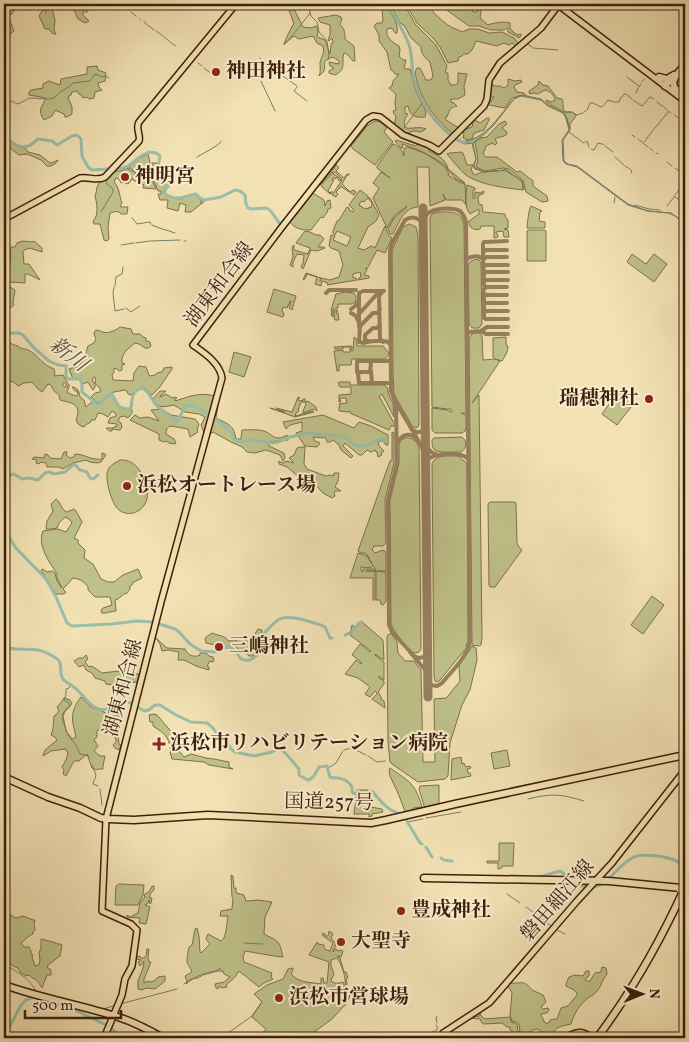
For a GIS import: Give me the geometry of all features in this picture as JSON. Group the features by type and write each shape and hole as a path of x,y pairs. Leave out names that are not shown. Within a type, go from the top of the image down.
{"highway":[{"path":"659,77 667,79 685,63"},
{"path":"667,85 685,63"},
{"path":"683,96 674,87 673,82 685,63"},
{"path":"667,85 674,74"},
{"name":"国道257号","path":"4,777 48,797 106,819 134,820 213,815 371,822 685,754"},
{"path":"424,879 592,885 630,883 684,890 653,956 614,1017 596,1038"},
{"path":"4,985 26,993 135,1023 163,1038"},
{"path":"113,1016 159,1038"},
{"path":"566,1038 576,1033 596,1038"},
{"path":"576,1038 586,1036 596,1038"}],"main road":[{"path":"4,219 80,178 100,180 105,178 139,141 140,137 137,127 139,122 236,4"},
{"path":"559,4 659,77 685,101"},
{"path":"559,4 683,96"},
{"name":"湖東和合線","path":"113,1016 122,995 125,979 132,966 137,930 131,924 102,911 106,819 222,378 213,360 193,344 363,123 370,117 380,117 401,134 432,146 439,151 485,105 489,80 501,61 540,28 559,4"},
{"name":"磐田細江線","path":"440,1038 442,1033 489,1003 622,850 685,770"},
{"path":"104,1038 113,1016"}],"green space":[{"path":"10,4 18,4 12,14 9,14 14,31 4,37 4,10 6,11"},
{"path":"37,4 43,4 44,6 45,4 51,4 56,34 53,34 49,29 45,29 39,16 43,9"},
{"path":"65,4 92,4 96,9 89,9 87,12 83,12 83,15 89,21 85,23 78,19 74,10"},
{"path":"290,4 296,4 294,9 303,27 317,26 317,37 325,40 330,54 333,41 332,38 328,40 330,25 320,22 318,18 336,15 341,17 340,24 344,30 345,39 354,46 355,61 344,53 342,68 335,75 329,73 334,68 330,66 329,62 339,64 339,61 333,57 329,58 325,61 324,71 319,76 323,46 317,43 313,36 299,39 294,36 284,44 294,24 289,10"},
{"path":"390,4 404,4 415,24 436,45 447,66 445,73 448,73 448,80 451,85 458,83 458,73 467,74 464,86 465,95 458,99 451,99 451,102 457,106 451,108 447,117 445,117 446,120 459,128 454,133 438,120 423,98 415,72 417,68 420,68 426,80 431,80 433,76 430,62 424,56 421,47 411,38 404,25 400,23"},
{"path":"406,4 427,4 444,22 462,32 469,29 478,29 489,33 502,32 514,38 519,44 516,46 512,43 509,45 504,43 497,46 476,41 468,54 463,54 459,57 458,61 448,63 440,47 417,23"},
{"path":"440,4 452,4 454,9 457,6 472,9 473,12 477,12 480,9 480,18 488,25 499,22 510,23 510,28 513,32 517,35 521,34 521,36 519,38 508,32 507,28 504,30 491,30 479,26 469,26"},
{"path":"386,5 397,26 397,33 392,28 387,29 388,37 399,46 399,56 406,60 404,68 410,69 416,91 426,112 425,117 416,117 410,112 408,106 405,107 405,113 408,114 404,124 406,128 426,129 421,132 413,131 406,134 394,126 396,116 393,111 396,110 396,94 389,88 399,74 395,74 391,70 387,52 379,41 379,35 374,26 377,23 382,23 382,10"},
{"path":"97,66 98,70 106,73 105,81 98,83 102,90 95,92 94,98 89,99 87,97 83,98 77,91 72,92 68,97 72,107 72,114 65,117 64,114 55,110 52,116 44,120 41,111 46,98 29,95 29,92 43,88 43,84 49,81 60,85 61,79 87,74 87,67"},
{"path":"508,79 521,80 522,82 514,87 517,92 524,93 525,95 512,98 505,108 489,105 494,97 489,99 488,95 492,91 490,88 492,86 491,81 494,86 504,88 508,85"},
{"path":"539,81 543,85 548,86 557,98 562,99 565,112 572,112 576,115 570,124 570,129 564,113 546,101 551,102 555,100 549,91 545,90 538,94 529,93 538,85"},
{"path":"4,114 7,114 9,122 6,133 8,139 17,146 25,148 28,152 40,155 50,163 58,161 53,165 47,166 41,160 27,154 19,155 10,148 4,148"},
{"path":"487,118 489,120 484,130 474,133 472,139 463,138 463,130 472,127 475,120 480,123"},
{"path":"375,121 386,126 384,132 393,142 375,165 351,146 367,126"},
{"path":"505,121 507,124 502,128 507,134 495,139 497,143 495,145 492,143 486,146 483,154 486,157 497,157 517,172 520,171 533,181 533,186 547,196 548,201 542,202 526,192 523,180 509,169 485,171 476,167 478,159 475,142 487,137 499,124"},
{"path":"391,127 429,147 429,151 441,158 448,169 465,183 456,179 448,170 446,166 434,158 402,144 403,148 401,148 396,140 416,146 417,144 400,137"},
{"path":"393,144 400,148 404,156 404,149 407,147 424,153 445,167 448,175 465,184 466,205 462,200 446,200 443,194 445,200 430,206 429,167 417,167 418,207 405,213 393,234 390,234 388,229 394,218 407,206 394,216 387,228 373,198 379,188 373,183 381,172 390,178 377,166"},
{"path":"461,152 467,165 473,165 471,169 473,174 505,170 522,181 523,190 486,184 466,175 447,154"},
{"path":"148,154 152,180 156,189 143,188 144,185 133,180 136,173 129,167"},
{"path":"152,163 157,163 159,168 173,175 171,181 164,189 165,195 180,199 196,194 201,201 201,199 206,200 201,202 191,212 185,212 186,205 180,203 178,211 167,208 168,200 160,200 158,194 161,194 161,191 158,191 154,181"},
{"path":"336,164 339,168 336,171 344,178 349,174 342,184 350,192 353,190 356,192 354,195 340,186 336,192 338,194 336,197 332,195 342,180 335,172 333,174 337,176 341,180 339,181 337,177 335,179 334,177 328,191 330,193 332,191 332,193 330,194 321,186 333,171 319,186"},
{"path":"129,168 129,170 136,174 128,184 121,183 116,178 114,182 122,203 120,206 128,207 127,214 110,213 109,239 107,241 104,240 100,224 94,224 93,221 97,213 95,196 97,187 113,171"},
{"path":"467,185 475,188 473,190 473,198 475,198 475,192 480,193 484,191 483,194 479,195 478,199 479,204 482,205 483,212 505,214 508,220 508,228 504,229 508,230 509,237 504,237 503,231 496,232 498,237 494,238 494,226 481,226 478,230 471,227 469,221 479,214 479,209 470,214 468,211 466,201"},
{"path":"360,190 370,198 379,215 376,221 368,227 358,248 364,250 371,246 375,248 385,226 392,238 385,253 377,250 367,269 365,268 367,270 364,275 369,276 369,278 358,280 361,277 360,272 353,274 353,278 357,280 327,285 328,283 322,281 321,286 315,284 317,277 307,274 303,280 306,273 330,280 339,277 343,265 339,251 329,246 331,235 335,236 333,240 347,246 351,237 337,231 335,235 333,231 337,221 347,207 353,212 354,210 349,205","holes":["368,198 372,203 371,208 365,209 359,205 361,201 364,202"]},
{"path":"313,193 324,200 325,206 327,201 330,200 331,208 327,210 323,218 321,217 311,230 302,230 290,222"},
{"path":"531,206 542,211 540,212 539,221 545,222 545,228 527,228"},
{"path":"438,212 458,214 463,220 464,225 466,413 461,413 466,415 466,428 462,433 435,433 432,430 432,408 451,412 452,410 432,407 430,218 432,214"},
{"path":"409,224 416,227 418,236 419,424 416,428 412,426 394,394 393,374 392,250 403,227"},
{"path":"528,230 546,231 546,261 527,261"},
{"path":"305,231 320,235 324,239 318,247 325,248 317,251 311,250 303,269 301,267 304,255 297,254 293,267 290,265 293,257 292,247 294,245 294,250 308,254 310,248 296,243"},
{"path":"34,241 42,248 42,252 30,248 23,252 24,264 29,264 40,280 25,274 25,283 9,282 10,287 15,290 14,305 8,310 8,297 4,291 4,267 11,260 11,247 15,247 17,243"},
{"path":"632,254 646,264 654,254 667,264 654,282 627,262"},
{"path":"477,259 481,263 482,324 479,328 474,328 469,324 468,265 471,261"},
{"path":"274,289 296,296 292,310 289,308 291,301 287,308 283,307 283,317 267,312"},
{"path":"354,293 356,301 352,304 338,304 336,310 338,311 336,313 338,313 339,320 335,320 334,309 333,317 331,310 336,294"},
{"path":"120,327 131,329 133,334 140,334 146,338 146,341 150,342 151,346 145,348 135,343 128,349 123,356 122,363 125,364 122,365 122,370 119,371 114,368 113,380 133,381 134,373 139,366 146,367 150,376 162,372 164,368 172,367 172,369 152,395 141,387 131,395 125,390 109,393 98,403 91,397 95,393 100,392 95,377 92,379 95,386 93,390 88,382 83,384 80,379 73,379 69,369 79,367 85,358 88,346 94,343 96,339 95,331 109,332"},
{"path":"474,333 480,333 482,336 483,360 495,359 500,361 472,403 479,395 482,638 481,645 479,646 472,645 469,339"},
{"path":"354,337 357,339 357,346 383,346 389,353 388,356 383,359 352,359 351,365 339,365 339,371 337,371 334,351 343,350 343,352 350,352 350,347 335,349 334,347 352,346 351,350 353,351"},
{"path":"506,337 506,345 508,346 506,354 502,361 493,357 493,338"},
{"path":"4,341 33,353 46,365 54,369 54,376 63,375 70,386 63,383 63,386 69,388 68,393 78,395 77,391 72,387 76,388 86,407 93,401 100,404 111,394 118,406 132,410 132,413 128,418 120,417 118,421 122,427 120,430 112,429 112,431 109,431 106,428 117,426 117,424 108,423 110,418 116,416 112,411 108,417 98,413 95,420 91,420 84,427 81,426 76,420 78,411 76,406 60,400 59,395 51,385 48,384 42,392 32,382 18,386 14,382 4,380"},
{"path":"234,352 251,357 244,377 229,372"},
{"path":"350,382 350,385 384,385 387,387 393,403 394,417 382,394 379,396 394,426 391,426 389,430 350,413 350,411 339,411 339,404 347,403 346,398 341,398 341,402 339,402 339,395 351,394 351,387 340,387 338,383"},
{"path":"619,390 635,402 617,425 602,414"},
{"path":"160,391 166,391 160,397 166,394 172,398 177,398 175,401 190,396 215,396 216,405 218,406 216,418 232,428 236,439 241,439 242,430 261,430 277,438 287,435 288,440 268,442 269,446 284,453 285,458 283,461 280,455 266,450 255,453 247,452 242,447 213,432 206,442 207,436 201,425 205,417 185,412 174,405 164,407 157,405 152,400"},
{"path":"298,397 300,398 298,400 303,401 305,399 305,402 301,402 299,411 295,416 314,412 295,417 270,408 292,412"},
{"path":"308,401 316,407 317,411 314,409 303,413 305,402"},
{"path":"162,409 171,415 195,419 199,424 198,432 190,437 188,429 170,426 166,434 174,439 176,443 169,443 159,440 159,434 130,420 135,415 140,418 148,417 159,421 151,410"},
{"path":"323,415 354,428 359,422 371,426 388,435 388,445 383,441 378,441 379,446 384,451 378,457 375,450 371,452 367,450 362,455 359,455 345,443 343,446 353,456 351,458 333,440 327,442 326,438 313,437 315,441 320,443 317,447 305,446 296,433 302,431 302,422 290,425 286,429 283,422"},
{"path":"392,432 394,433 394,463 385,500 386,543 383,546 374,546 372,550 375,553 383,550 386,552 386,571 377,571 386,572 386,601 383,605 380,600 376,600 375,569 375,600 373,600 373,578 350,578 358,553 367,556 372,564 368,556 365,553 358,551 390,461 392,460","holes":["373,565 375,569 363,569 363,572 361,571 361,567 371,568"]},
{"path":"462,437 465,440 465,445 464,450 461,452 441,452 433,447 432,440 434,438"},
{"path":"405,438 414,440 419,447 421,649 415,653 405,645 391,624 390,500 399,463 399,444"},
{"path":"305,447 304,464 307,469 326,476 333,476 334,473 339,473 335,487 341,491 334,492 335,496 332,498 323,493 310,479 299,477 287,467 279,464 279,461 294,463 289,458 294,455 297,448"},
{"path":"64,452 67,452 66,455 70,458 74,457 75,454 102,459 102,453 106,455 101,462 97,463 86,460 73,463 63,469 47,467 46,463 41,462 39,464 36,463 37,460 32,459 34,457 44,458 45,454 50,458 61,459"},
{"path":"458,456 467,464 468,642 467,647 437,682 434,677 432,463 440,457"},
{"name":"浜松オートレース場","path":"120,460 126,460 135,465 142,475 146,486 146,503 134,513 124,513 119,510 109,491 108,470 111,465"},
{"path":"56,499 65,511 74,509 76,511 82,522 74,538 78,540 78,543 85,550 84,558 93,564 101,579 114,582 123,575 138,569 142,578 132,583 127,593 115,600 116,611 102,613 101,610 103,608 112,605 110,597 95,597 88,590 88,587 78,579 73,578 63,589 66,592 64,594 56,594 41,570 55,573 57,581 62,588 57,574 47,559 42,542 43,531 58,529 66,532 72,523 65,517 57,528 46,529 47,521 53,511 51,504"},
{"path":"490,502 515,502 517,543 522,550 495,587 490,587 489,585 488,504"},
{"path":"652,596 664,605 643,634 631,625"},
{"path":"362,622 383,640 384,660 375,655 384,662 384,680 378,677 384,681 384,684 378,692 384,701 385,708 372,699 377,694 375,691 370,697 365,694 370,687 358,678 345,674 356,660 362,663 352,655 360,644 371,651 350,635 352,625 356,628"},
{"path":"258,629 262,630 260,643 253,656 249,656 244,650 240,651 233,644 216,649 215,645 206,643 205,638 212,633 231,641 247,637 254,646 258,645 258,640 255,636"},
{"path":"391,633 397,642 398,653 405,661 414,661 421,670 423,762 435,762 434,699 446,698 448,696 460,681 459,666 461,662 472,646 476,648 477,660 470,690 462,705 450,743 448,776 445,779 418,782 390,762 387,637"},
{"path":"156,638 167,648 185,649 187,653 193,656 206,653 213,657 214,660 213,662 210,661 207,666 209,670 184,660 178,660 179,652 162,651"},
{"path":"86,655 88,659 85,662 89,667 91,666 102,673 119,671 139,674 137,682 106,684 105,681 95,678 92,673 86,670 84,665 79,667 74,661"},
{"path":"81,697 90,706 109,716 123,714 121,719 116,721 119,744 121,745 119,750 115,748 113,745 116,739 105,729 101,728 97,731 97,737 94,740 98,746 94,751 100,756 105,756 103,769 96,770 92,768 87,754 79,761 74,761 66,776 63,774 64,770 62,767 68,754 66,749 51,751 43,756 45,750 57,740 51,735 54,716 57,714 59,710 57,708 64,698 70,700 72,704 66,709 63,716 66,731 72,739 76,737 73,726 73,712"},
{"path":"154,714 175,736 176,747 184,757 191,754 229,762 229,767 233,769 209,765 204,762 172,759 167,738 153,726 153,722 150,722 149,715"},
{"path":"507,750 510,766 494,769 491,753"},
{"path":"461,757 462,764 464,763 466,767 470,766 471,768 467,769 471,776 451,780 452,759"},
{"path":"390,768 411,784 417,793 422,807 413,808 414,812 406,814 390,776"},
{"path":"439,785 439,806 429,806 430,808 425,809 419,789 420,786"},
{"path":"357,790 368,790 367,800 372,801 371,807 382,809 383,812 372,814 369,817 369,814 354,814"},
{"path":"499,843 514,843 513,866 502,866 502,868 498,869 498,863 487,863 487,861 499,861"},
{"path":"231,875 233,876 236,893 244,895 246,901 272,902 265,917 264,934 278,942 283,957 245,951 244,962 272,973 271,977 273,979 259,987 239,971 226,985 227,987 221,988 220,986 218,989 215,984 224,982 230,977 224,974 223,971 203,974 186,984 185,976 192,972 187,958 195,929 197,928 201,953 210,944 206,939 208,934 221,941 224,938 228,916 220,916 221,911 232,909"},
{"path":"119,884 144,885 143,895 138,905 115,905 116,886"},
{"path":"152,886 154,886 154,890 149,898 152,898 151,903 149,900 145,905 150,907 146,924 139,923 140,918 127,917 127,915 130,917 138,913 140,903 145,897 144,895 149,892"},
{"path":"9,908 7,913 16,918 23,916 35,920 33,934 21,943 24,947 29,947 35,966 39,965 41,939 62,945 60,956 47,967 51,970 51,975 47,975 42,988 35,979 29,975 26,976 18,968 4,961 4,909"},
{"path":"329,931 333,934 331,938 336,944 333,952 335,949 343,951 341,957 337,956 340,958 348,978 346,979 345,990 350,993 349,999 332,1019 306,1038 269,1038 263,1033 266,1029 252,1017 262,1002 254,994 267,985 283,979 288,969 293,968 291,974 297,979 304,982 321,984 321,978 323,978 324,983 327,983 329,962 309,955 317,942 324,945 326,950 330,951 333,943 322,935 323,933 325,936 328,936","holes":["337,958 342,968 345,985 343,982 335,983 331,980 334,974 331,960"]},
{"path":"147,949 149,949 149,962 151,962 144,983 165,976 165,981 155,989 147,988 141,990 138,989 138,981 144,961 140,966 138,962 141,960 137,959 137,957 144,958"},
{"path":"602,967 606,968 607,974 600,987 579,1007 571,1024 558,1028 547,1038 542,1038 545,1035 537,1029 530,1032 530,1038 525,1038 520,1032 519,1024 512,1021 510,1015 512,993 508,986 509,983 524,983 532,990 543,995 546,1002 541,1007 543,1009 548,1008 549,1010 541,1015 545,1023 549,1023 550,1020 557,1019 561,1008 568,1006 577,995 574,990 566,986 569,977 575,975 583,976 586,971 589,971 589,976 585,979 590,981 595,973 601,972"},
{"path":"480,1012 481,1016 485,1019 510,1017 511,1022 517,1024 518,1031 524,1038 515,1038 510,1027 502,1023 484,1024 480,1019 469,1018 479,1016"}],"shaded area":[{"path":"523,95 541,99 564,113 565,117 563,113 548,106 541,100 521,96 514,99"},
{"path":"514,99 493,126 473,143 476,159 472,143 465,144 465,141 480,136 486,131"},
{"path":"567,120 570,130 563,140 564,161 577,166 628,204 648,211 628,205 577,167 566,164 563,161 562,140 569,130"}],"waterway":[{"path":"44,4 46,13"},
{"path":"84,4 98,4"},
{"path":"306,4 311,16 317,22 319,32 327,41 328,60"},
{"path":"388,4 409,45 414,79 422,101 440,126 465,143"},
{"path":"511,4 520,5"},
{"path":"658,4 681,9"},
{"path":"122,5 126,8"},
{"path":"521,5 539,8"},
{"path":"131,12 136,16"},
{"path":"284,45 310,13"},
{"path":"145,23 154,30"},
{"path":"156,31 163,36"},
{"path":"164,37 169,41"},
{"path":"170,42 176,46"},
{"path":"526,43 532,47"},
{"path":"533,48 558,50"},
{"path":"260,58 264,62"},
{"path":"198,63 202,66"},
{"path":"269,65 282,75"},
{"path":"204,68 212,74"},
{"path":"27,99 54,98 73,83 90,81 95,74 109,78"},
{"path":"283,76 297,86"},
{"path":"627,77 639,86"},
{"path":"261,81 275,111"},
{"path":"297,87 294,91 307,101"},
{"path":"636,93 638,88"},
{"path":"622,97 626,94 632,99"},
{"path":"615,102 619,102 621,97"},
{"path":"650,97 654,99"},
{"path":"633,100 642,106 650,97"},
{"path":"16,104 26,100"},
{"path":"604,105 608,100 614,102"},
{"path":"4,102 12,101 15,103"},
{"path":"404,128 423,102"},
{"path":"657,102 662,106"},
{"path":"584,112 590,103 603,106"},
{"path":"4,105 9,114 7,136 16,145 25,147 38,139 52,141 57,145 77,135 81,139 82,156 88,167 92,170 123,168 149,152 156,153 160,156 158,167 173,175 172,182 165,190 165,194 174,198 196,194 205,200 221,197 235,190 240,191 245,195 248,208 267,208 282,226"},
{"path":"663,106 667,110"},
{"path":"562,112 572,112 577,115 583,113"},
{"path":"655,128 668,112"},
{"path":"674,115 680,119"},
{"path":"681,120 685,124"},
{"path":"644,142 654,129"},
{"path":"569,132 581,141"},
{"path":"638,139 642,142"},
{"path":"587,141 589,147"},
{"path":"197,157 221,142"},
{"path":"591,149 594,150 598,143 602,144"},
{"path":"643,143 648,147"},
{"path":"605,146 613,152"},
{"path":"650,148 653,151"},
{"path":"615,157 624,165"},
{"path":"667,162 672,166"},
{"path":"629,168 632,171 631,173"},
{"path":"675,168 680,172"},
{"path":"680,172 685,176"},
{"path":"101,212 113,192 113,189 107,184 106,180"},
{"path":"675,195 682,186"},
{"path":"674,196 685,204"},
{"path":"614,203 615,197"},
{"path":"667,206 674,197"},
{"path":"201,198 202,204"},
{"path":"633,207 635,205 660,210"},
{"path":"132,218 137,224 150,222 151,224"},
{"path":"152,225 162,229"},
{"path":"163,229 175,233"},
{"path":"151,241 180,240"},
{"path":"136,243 150,241"},
{"path":"121,245 134,243"},
{"path":"115,286 116,277 122,274 123,267"},
{"path":"114,287 115,311 124,309"},
{"path":"126,308 131,312 140,306"},
{"name":"新川","path":"4,333 19,333 23,335 49,361 66,366 67,379 80,379 82,392 97,404 100,404 111,393 120,407 131,409 134,394 138,389 142,388 147,391 157,406 171,416 175,422 179,419 186,405 194,406 209,414"},
{"name":"新川","path":"215,418 231,432 234,440 241,442 250,440 272,443 308,433 345,437 355,445 360,446 368,445 380,439 387,441"},
{"path":"4,475 14,474 22,479 38,480 45,473 65,472 74,464 80,470 87,472 90,478 93,479 98,475"},
{"path":"4,528 15,547 46,579 67,623 72,626 136,621 153,622 175,629 190,644 201,651 216,652 230,647 244,660 250,660 258,654 262,645 263,634 282,618 299,619 321,625 325,627 330,638 332,638"},
{"path":"352,632 362,622"},
{"path":"345,635 349,633"},
{"path":"4,647 38,650 56,658 60,662 63,679 78,690 91,705 98,709 110,708 123,702 131,703 144,711 149,710 155,705 160,705 191,722 207,723 235,752 254,756 278,749 282,750 299,769 299,775 308,780 313,777 319,767 327,766 330,777 346,781 352,787 353,793 364,794 373,792 388,808 403,816 422,844"},
{"path":"71,684 66,689 64,700 69,703 70,707 63,713 62,719 68,735 80,754 89,756"},
{"path":"344,750 352,748 366,755"},
{"path":"328,768 336,763 343,751"},
{"path":"368,756 377,762 385,761"},
{"path":"92,765 96,775 95,779"},
{"path":"94,780 93,784 98,786"},
{"path":"100,789 102,805"},
{"path":"528,799 556,795 584,801"},
{"path":"426,818 461,812"},
{"path":"407,822 423,819"},
{"path":"426,847 432,857"},
{"path":"608,880 625,862 636,856 667,858 677,861 685,867"},
{"path":"441,858 452,861"},
{"path":"536,878 560,871 567,876"},
{"path":"579,885 590,888 600,885"},
{"path":"507,894 520,903"},
{"path":"526,907 537,915"},
{"path":"538,916 552,927"},
{"path":"557,930 565,934"},
{"path":"244,943 263,944"},
{"path":"4,963 26,978 36,991"},
{"path":"184,984 191,979 221,968"},
{"path":"120,1004 177,989"},
{"path":"4,1032 8,1030 21,1005 31,998"},
{"path":"221,1038 252,1016 261,1003"},
{"path":"101,1010 116,1005"},
{"path":"73,1009 110,1027 122,1038"},
{"path":"437,1016 437,1023"},
{"path":"421,1038 438,1029 436,1025"}],"taxiway":[{"path":"410,652 426,671 431,685 437,686 442,683 459,663 469,646 470,640 466,222 460,211 445,208 429,213 425,216 423,222"},
{"path":"418,440 391,391 390,251 392,243 405,220 416,218 423,227"},
{"path":"483,260 484,242 507,241"},
{"path":"483,252 486,250 507,250"},
{"path":"466,261 474,256 483,259 484,285 486,287 483,290 486,295 484,296 486,303 484,304 484,318 508,319"},
{"path":"483,260 486,257 507,257"},
{"path":"483,267 486,265 508,265"},
{"path":"484,274 486,272 508,272"},
{"path":"483,282 486,280 508,280"},
{"path":"486,287 507,287"},
{"path":"326,293 329,290 356,290"},
{"path":"359,327 359,293 363,291 384,291"},
{"path":"383,291 379,296 380,338 383,342"},
{"path":"359,314 377,294"},
{"path":"486,295 507,295"},
{"path":"351,309 357,303"},
{"path":"486,303 507,303"},
{"path":"380,309 378,313 373,313 360,326 359,342 383,341 391,345"},
{"path":"484,313 486,311 508,311"},
{"path":"351,313 356,316 358,321"},
{"path":"368,341 365,340 365,335 380,325"},
{"path":"481,331 487,327 508,327"},
{"path":"467,335 469,332 481,331 486,334 508,334"},
{"path":"369,361 371,363 370,372 357,372 357,361 361,361 390,361 391,362"},
{"path":"371,371 372,383 391,382"},
{"path":"360,372 358,374 359,383 371,382"},
{"path":"395,401 397,463 388,500 389,625 392,632 414,656 424,657 427,651"},
{"path":"413,430 421,432 425,424"},
{"path":"398,441 403,436 412,435 422,447 425,458"},
{"path":"425,441 429,449 436,454"},
{"path":"426,469 428,459 437,455 454,454 465,456 468,459"}],"runway":[{"path":"423,208 428,697"}],"place":[{"name":"神田神社","path":"216,72"},
{"name":"神明宮","path":"125,177"},
{"name":"瑞穂神社","path":"649,399"},
{"name":"浜松オートレース場","path":"127,486"},
{"name":"三嶋神社","path":"219,647"},
{"name":"浜松市リハビリテーション病院","path":"159,744"},
{"name":"豊成神社","path":"401,911"},
{"name":"大聖寺","path":"341,942"},
{"name":"浜松市営球場","path":"279,998"}]}
